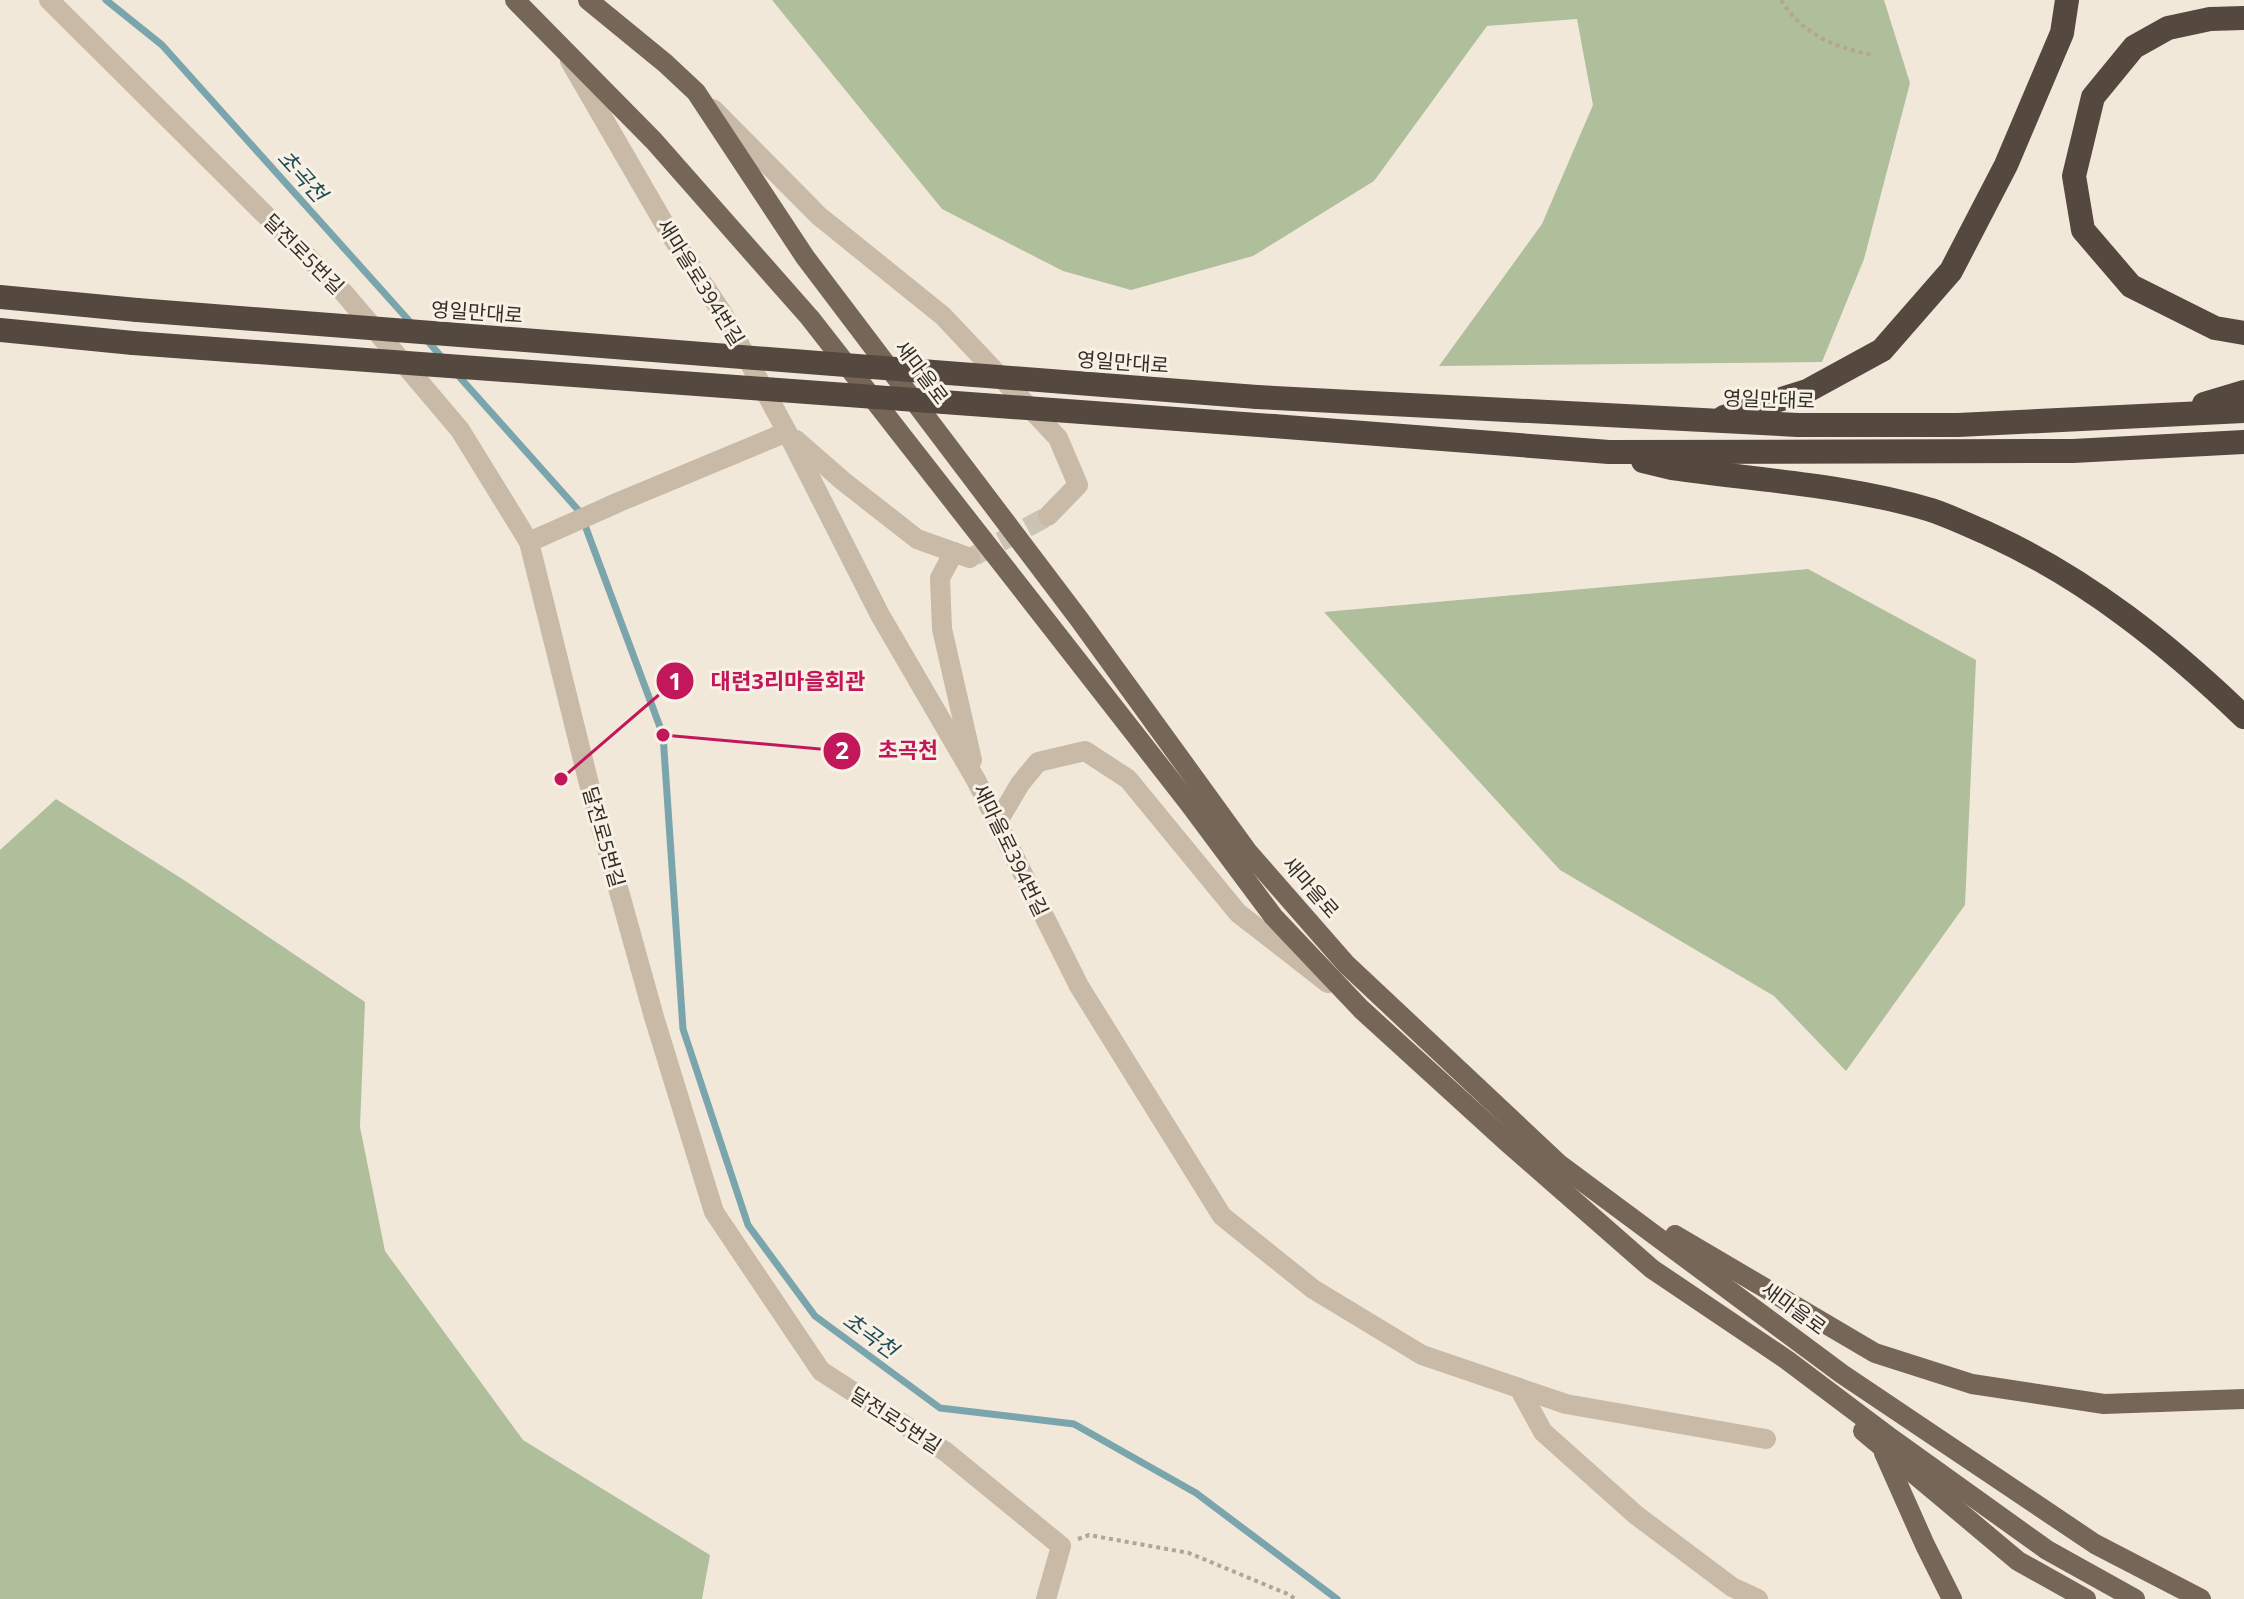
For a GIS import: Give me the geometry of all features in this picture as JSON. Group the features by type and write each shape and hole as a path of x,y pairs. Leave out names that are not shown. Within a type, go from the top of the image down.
{"highway":[{"path":"1710,421 1807,391 1882,350 1951,271 2006,165 2044,77 2062,33 2067,0"},
{"path":"2244,18 2210,19 2168,28 2134,47 2093,97 2074,176 2083,230 2131,286 2215,328 2244,333"},
{"name":"영일만대로","path":"0,297 1257,397 1710,421 1798,425 1958,425 2244,411"},
{"path":"0,330 133,343 1609,452 2073,451 2244,442"},
{"path":"2163,416 2244,392"},
{"path":"1609,452 1672,468 1863,494 1932,511 1973,527 2024,551 2093,591 2184,661 2244,717"}],"main road":[{"path":"515,0 654,141 810,318 1188,802 1273,916 1361,1009 1652,1269 1787,1360 2047,1550 2135,1599"},
{"name":"새마을로","path":"588,0 696,92 805,257 1079,619 1248,852 1346,964 1559,1164 1842,1374 2095,1544 2201,1599"},
{"path":"1559,1164 1875,1353 1972,1384 2104,1404 2244,1399"},
{"path":"1787,1360 1882,1449 2018,1561 2086,1599"},
{"path":"1882,1449 1952,1599"}],"street":[{"name":"달전로5번길","path":"49,0 344,293 460,430 529,542 588,780 654,1017 714,1212 821,1371 946,1452 1061,1546"},
{"name":"새마을로394번길","path":"566,54 672,237 723,314 880,615 976,780 1079,986 1222,1216 1313,1289 1422,1355 1566,1404 1766,1439"},
{"path":"696,92 819,216 943,316 1058,438 1078,485 1048,516"},
{"path":"529,542 787,432 917,539 962,555 940,578 942,629 976,780"},
{"path":"997,823 1020,784 1038,762 1085,751 1128,779 1238,913 1361,1009"},
{"path":"1519,1388 1543,1432 1636,1515 1732,1587 1758,1599"},
{"path":"1046,1599 1061,1546"}],"path":[{"path":"1781,0 1796,20 1814,35 1832,44 1872,55"},
{"path":"1061,1546 1089,1535 1189,1553 1295,1599"}],"green space":[{"path":"772,0 1884,0 1910,83 1864,259 1822,362 1439,366 1542,224 1593,105 1577,19 1487,26 1374,181 1253,256 1131,290 1063,271 942,209"},
{"path":"1808,569 1976,660 1965,905 1846,1071 1774,996 1560,870 1324,612"},
{"path":"56,799 187,882 365,1002 360,1127 385,1251 523,1440 710,1555 702,1599 0,1599 0,850"}],"waterway":[{"name":"초곡천","path":"106,0 162,45 412,324"},
{"name":"초곡천","path":"426,339 444,360"},
{"name":"초곡천","path":"455,372 580,512 663,735 683,1029 748,1225 815,1316 940,1408 1074,1424 1196,1493 1337,1599"}],"tunnel":[{"path":"974,556 1048,516"}],"place":[{"name":"초곡천","path":"663,735"},
{"name":"대련3리마을회관","path":"561,779"}]}
